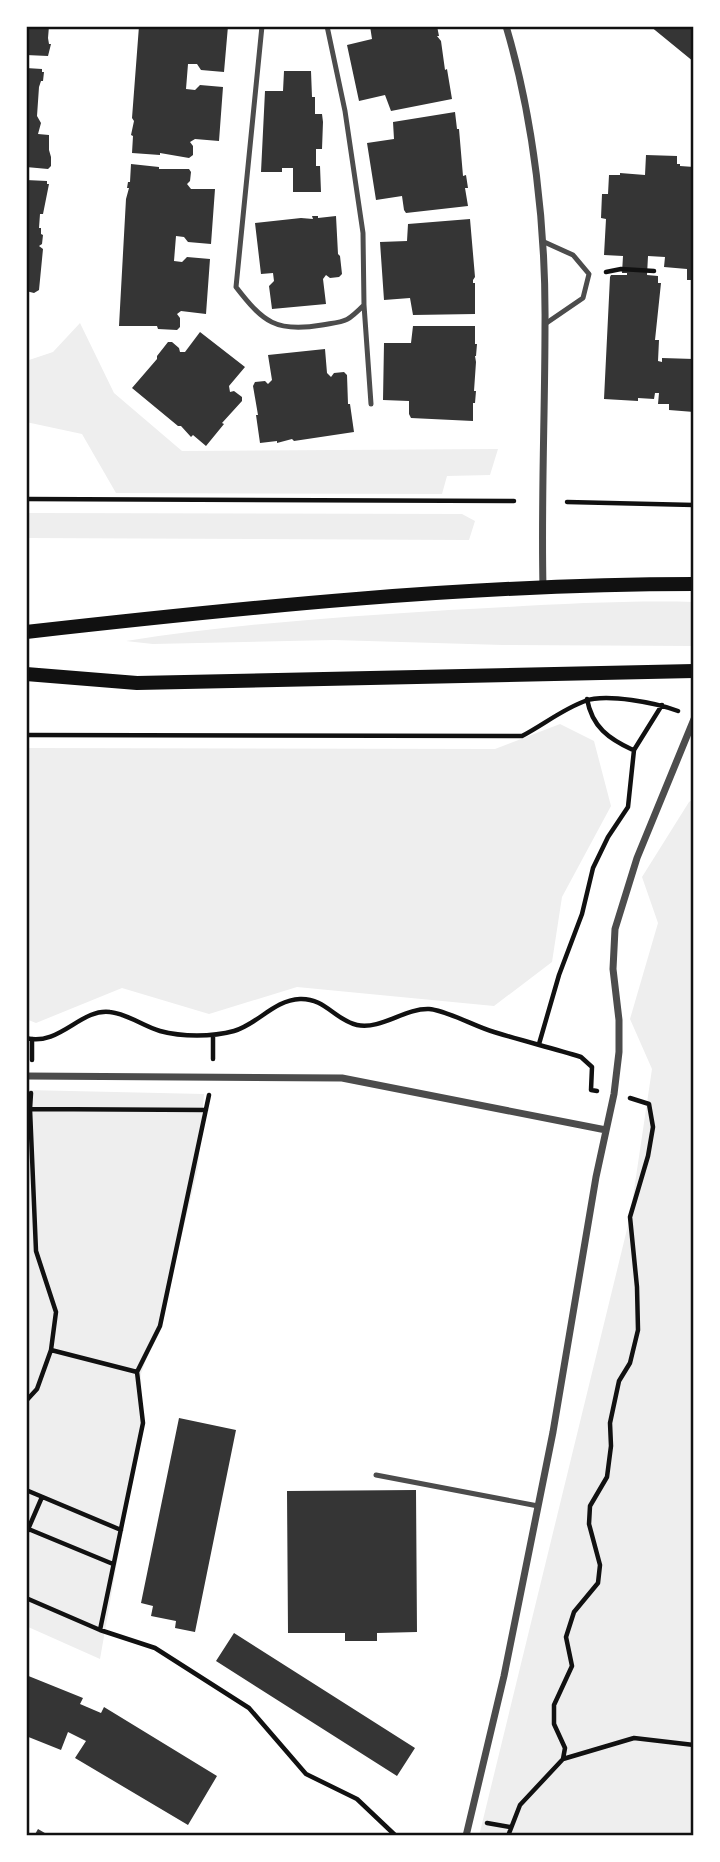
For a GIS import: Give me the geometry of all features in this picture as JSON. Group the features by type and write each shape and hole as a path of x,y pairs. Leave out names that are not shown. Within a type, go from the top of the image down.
{"main road":[{"path":"26,632 378,597 543,588 694,584"},
{"path":"26,674 137,683 694,671"}],"street":[{"path":"506,26 527,122 542,241 545,324 541,502 543,588"},
{"path":"466,1836 504,1676 538,1506 614,1094 619,1052 619,1020 613,969 615,929 637,858 694,719"},
{"path":"29,1076 342,1078 606,1130"}],"lane":[{"path":"262,26 236,287 254,311 282,328 307,328 349,320 365,305"},
{"path":"327,26 345,111 363,233 371,404"},
{"path":"542,241 573,256 589,274 583,298 545,324"},
{"path":"376,1475 538,1506"}],"path":[{"path":"621,269 654,271"},
{"path":"26,499 514,501"},
{"path":"567,502 694,505"},
{"path":"587,699 590,716 602,731 634,750"},
{"path":"26,735 522,736 587,699 628,699 662,705 678,711"},
{"path":"539,1044 559,975 582,914 593,869 608,837 628,807 634,750 662,705"},
{"path":"26,1401 37,1389 51,1350 56,1311 36,1251 29,1039 57,1035 92,1014 101,1012 135,1019 159,1031 213,1035 236,1030 257,1020 275,1006 289,1000 301,999 314,1000 359,1026 429,1009 494,1032 581,1057 592,1067 591,1090 649,1104 653,1128 648,1156 630,1217 638,1330 630,1363 620,1381 610,1423 611,1446 607,1477 590,1506 589,1524 600,1565 598,1583 574,1612 566,1637 572,1666 554,1705 554,1724 565,1748 563,1759"},
{"path":"100,1630 143,1423 137,1373 160,1326 213,1077 213,1035"},
{"path":"30,1109 206,1110"},
{"path":"51,1350 137,1373"},
{"path":"26,1490 121,1530"},
{"path":"42,1497 27,1530 113,1564"},
{"path":"26,1598 100,1630 155,1648 249,1707 306,1774 357,1799 396,1836"},
{"path":"508,1836 520,1805 563,1759 634,1738 694,1745"}],"shaded area":[{"path":"80,323 114,393 182,451 498,449 490,475 447,476 442,494 116,493 82,434 26,422 26,361 53,352"},
{"path":"26,513 462,514 475,521 469,540 26,538"},
{"path":"694,602 694,646 503,645 334,640 153,644 126,641 368,615 572,604"},
{"path":"560,724 594,741 611,806 562,897 552,962 494,1006 297,987 209,1014 122,988 36,1023 26,1019 26,748 495,749"},
{"path":"694,799 694,1836 479,1836 630,1217 652,1069 630,1019 658,923 642,877 689,802"},
{"path":"26,1090 204,1094 198,1168 165,1305 141,1374 142,1421 100,1659 26,1626"}],"building":[{"path":"26,26 49,26 48,38 51,44 48,56 26,55"},
{"path":"139,26 228,26 224,72 201,70 197,64 188,64 186,89 195,90 200,85 223,87 219,141 195,139 190,142 193,155 189,158 160,153 132,153"},
{"path":"370,26 437,26 452,99 391,111 385,95 359,101 347,45 372,39"},
{"path":"650,26 694,26 694,62"},
{"path":"26,68 42,69 44,72 39,87 37,116 41,123 38,134 49,135 51,166 48,169 26,167"},
{"path":"284,71 311,71 315,114 322,114 323,122 322,149 316,149 321,192 293,192 293,168 282,168 282,172 261,172 265,91 283,91"},
{"path":"455,112 463,176 466,175 468,188 465,188 468,206 406,213 402,196 376,200 367,143 394,139 393,122"},
{"path":"646,155 677,156 677,164 680,166 694,167 694,280 687,280 687,269 664,267 665,257 648,256 647,275 658,276 658,283 661,283 655,340 659,340 658,361 662,362 662,358 694,359 694,412 669,410 669,404 658,404 659,393 655,393 654,399 638,398 638,401 604,399 610,277 627,273 622,273 623,256 604,255 606,219 601,218 602,194 608,194 609,175 645,175"},
{"path":"131,164 159,169 189,169 190,181 187,184 191,189 215,189 211,244 188,242 184,237 176,236 174,261 182,262 187,257 210,259 206,314 181,311 177,314 180,327 177,330 158,329 157,326 119,326 126,199"},
{"path":"26,180 47,181 49,184 43,214 40,214 39,228 43,235 42,244 39,246 43,249 39,290 34,293 26,291"},
{"path":"312,216 336,216 342,274 330,278 326,275 323,279 326,304 272,309 269,286 274,281 273,273 261,274 255,223 313,219"},
{"path":"470,219 475,314 413,315 410,298 384,300 380,242 407,241 408,224"},
{"path":"413,326 475,326 477,344 473,421 411,418 409,401 383,400 384,343 411,343"},
{"path":"200,332 245,367 229,386 230,392 234,391 242,397 242,401 206,446 193,435 191,437 132,388 168,342 172,342 180,352 185,352"},
{"path":"325,349 327,373 331,377 334,373 344,372 347,375 348,404 354,432 260,443 253,386 255,382 265,381 268,384 272,380 268,355"},
{"path":"179,1418 236,1430 195,1632 175,1628 176,1621 151,1616 153,1606 141,1603"},
{"path":"416,1490 417,1632 377,1633 377,1641 345,1641 345,1633 288,1633 287,1491"},
{"path":"234,1633 415,1748 397,1776 216,1661"},
{"path":"26,1675 83,1698 80,1704 101,1713 104,1707 217,1776 188,1825 75,1758 86,1741 68,1732 61,1750 26,1736"},
{"path":"38,1829 50,1836 34,1836"}]}
